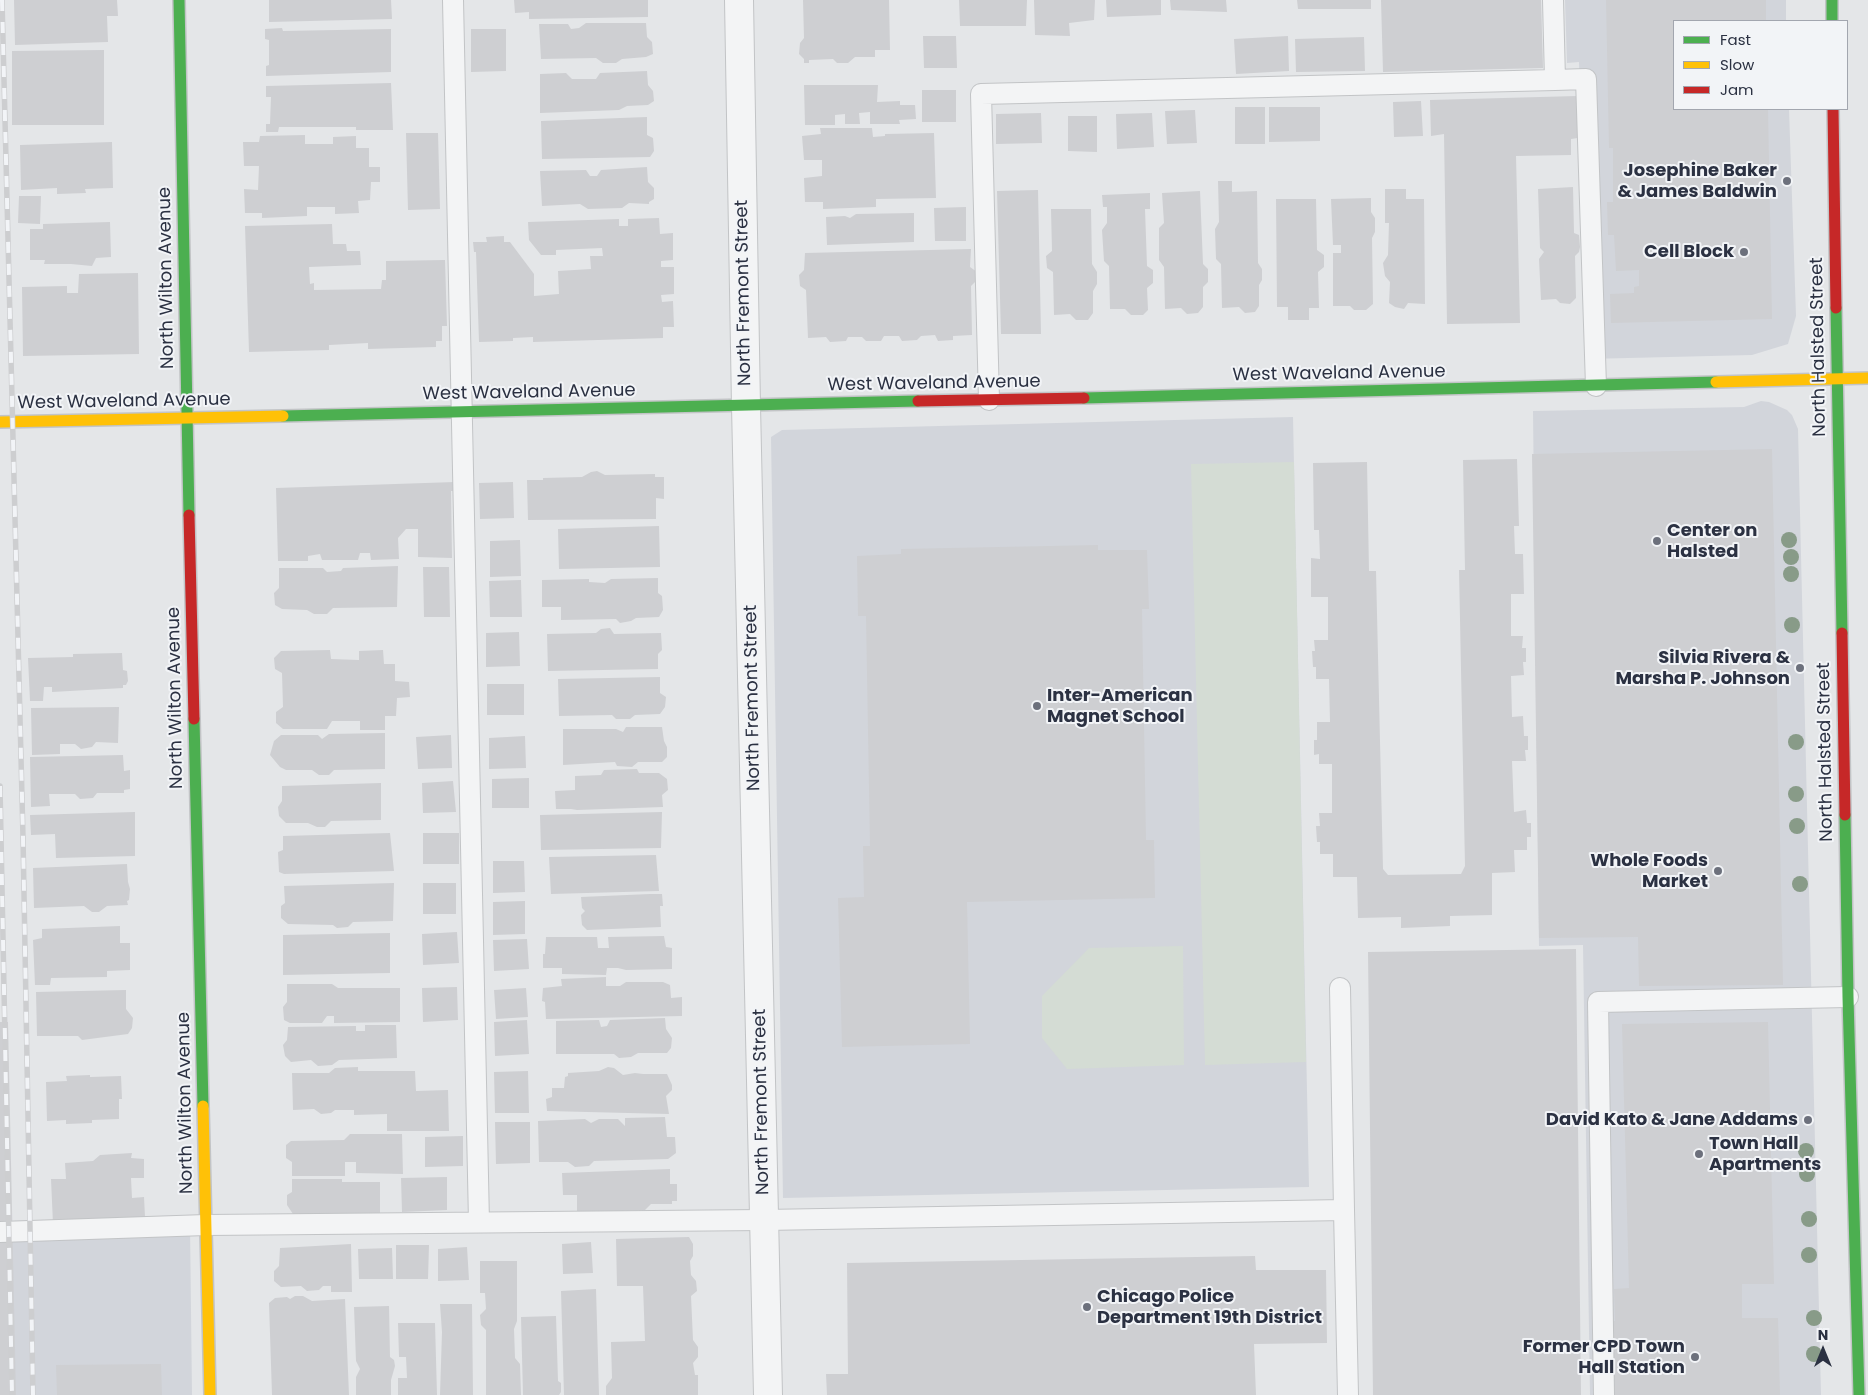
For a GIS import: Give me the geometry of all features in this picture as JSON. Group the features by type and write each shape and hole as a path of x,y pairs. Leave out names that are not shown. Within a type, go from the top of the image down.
{"street":[{"name":"North Wilton Avenue","path":"179,0 210,1395"},
{"name":"North Fremont Street","path":"739,0 768,1395"},
{"path":"1832,0 1832,20"},
{"name":"North Halsted Street","path":"1833,110 1836,378 1848,997 1860,1170 1862,1318 1859,1395"},
{"name":"West Waveland Avenue","path":"0,422 1596,386 1868,378"}],"lane":[{"path":"453,0 479,1222"},
{"path":"1553,0 1554,80"},
{"path":"989,400 981,94 1586,79 1596,386"},
{"path":"1340,988 1348,1395"},
{"path":"1604,1395 1598,1002 1848,997"},
{"path":"0,1232 206,1225 764,1220 1344,1210"}],"shaded area":[{"path":"1565,0 1786,0 1786,20 1673,20 1673,110 1789,110 1796,316 1788,344 1752,355 1587,359 1579,62 1567,63"},
{"path":"1761,401 1769,402 1787,410 1792,415 1798,429 1821,1395 1590,1395 1583,945 1539,946 1533,411 1744,407"},
{"name":"Inter-American Magnet School","path":"1293,417 1309,1187 783,1198 771,437 782,430"},
{"path":"1294,462 1306,1062 1205,1065 1191,464"},
{"path":"1183,946 1184,1065 1067,1069 1042,1038 1042,996 1089,948"},
{"path":"190,1225 192,1395 0,1395 0,1232"}],"building":[{"path":"14,0 117,0 118,16 107,16 108,42 15,45"},
{"path":"269,0 391,0 392,19 269,22"},
{"path":"514,0 648,0 648,17 529,19 529,12 515,13"},
{"path":"803,0 889,0 890,50 875,50 875,57 855,57 848,63 837,63 833,59 809,60 809,63 804,63 804,59 799,54 800,43 804,38"},
{"path":"959,0 1027,0 1026,26 960,26"},
{"path":"1034,0 1095,0 1094,20 1069,23 1070,36 1035,35"},
{"path":"1106,0 1161,0 1161,15 1107,17"},
{"path":"1170,0 1226,0 1227,12 1171,10"},
{"path":"1297,0 1371,0 1371,9 1298,9"},
{"path":"1381,0 1541,0 1543,68 1383,72"},
{"path":"1606,0 1766,0 1766,20 1673,20 1673,110 1768,110 1772,319 1611,323 1610,294 1634,293 1634,287 1639,286 1639,270 1616,271 1614,235 1608,235 1607,202 1613,202 1613,148 1609,148"},
{"path":"586,23 646,23 647,37 652,42 653,54 646,57 622,59 616,63 603,63 596,58 541,59 539,24 568,24 571,29 579,28"},
{"path":"282,28 283,31 391,29 391,72 266,76 266,66 269,65 269,40 265,39 265,29"},
{"path":"471,29 506,29 506,71 471,72"},
{"path":"923,36 956,36 957,68 924,68"},
{"path":"1288,36 1289,71 1236,74 1234,39"},
{"path":"1364,37 1365,71 1296,72 1295,39"},
{"path":"104,50 104,125 12,125 12,51"},
{"path":"647,71 648,85 653,91 654,101 648,105 627,106 619,110 540,113 540,74 566,73 572,79 596,79 600,73"},
{"path":"391,83 393,130 356,130 356,127 279,127 278,132 266,132 266,124 270,124 271,97 266,97 266,86"},
{"path":"804,85 878,85 877,102 900,101 900,105 915,105 916,119 899,120 900,124 870,124 870,112 859,113 860,124 845,124 845,114 835,115 835,125 805,125"},
{"path":"922,90 956,90 956,122 922,122"},
{"path":"1577,96 1578,138 1571,139 1571,155 1516,156 1520,323 1447,324 1444,134 1431,136 1430,100"},
{"path":"1421,101 1423,136 1394,137 1393,102"},
{"path":"1235,107 1265,107 1265,144 1235,144"},
{"path":"1269,107 1320,107 1320,141 1269,142"},
{"path":"1195,110 1197,143 1167,144 1165,111"},
{"path":"1041,113 1042,143 996,144 996,114"},
{"path":"1152,113 1154,147 1117,149 1116,114"},
{"path":"1068,116 1097,116 1097,152 1068,151"},
{"path":"647,117 647,135 653,138 654,151 650,157 542,159 541,121"},
{"path":"820,128 872,128 873,137 885,136 885,134 934,133 936,198 876,199 876,207 823,209 823,202 805,202 804,178 822,176 822,160 804,160 802,136 821,134"},
{"path":"406,133 438,133 440,209 408,210"},
{"path":"305,135 305,144 333,144 333,137 356,136 356,148 369,148 369,167 380,167 380,182 371,182 370,200 358,201 359,213 335,214 335,207 307,207 307,216 262,218 262,213 245,213 244,189 258,190 259,166 244,166 243,142 259,142 260,136"},
{"path":"112,142 113,188 85,189 86,193 57,194 57,188 21,190 20,145"},
{"path":"647,167 648,182 654,188 654,199 649,204 629,203 622,208 588,209 580,204 542,206 540,171 586,170 590,176 597,176 601,170"},
{"path":"1218,181 1232,181 1232,192 1257,191 1258,263 1262,269 1262,280 1259,285 1259,306 1255,312 1245,313 1239,307 1222,308 1221,264 1216,259 1215,229 1219,222"},
{"path":"1573,187 1574,233 1579,235 1580,247 1579,252 1575,256 1576,298 1570,304 1560,303 1556,299 1541,300 1539,259 1544,252 1540,248 1538,189"},
{"path":"1385,189 1406,189 1406,199 1424,199 1425,304 1408,303 1404,309 1389,303 1390,282 1385,276 1383,263 1388,255 1389,223 1385,223"},
{"path":"1038,190 1041,334 1001,334 997,191"},
{"path":"1200,191 1203,264 1208,269 1208,282 1203,287 1203,307 1198,313 1187,314 1181,308 1165,309 1164,267 1159,260 1159,228 1164,223 1162,193"},
{"path":"1150,193 1150,209 1145,209 1147,266 1153,270 1153,283 1147,288 1148,310 1143,315 1131,315 1125,309 1110,309 1109,266 1104,261 1102,230 1107,223 1107,207 1103,207 1102,195"},
{"path":"19,196 41,196 40,224 18,223"},
{"path":"1371,198 1371,212 1375,218 1375,232 1372,238 1373,304 1366,310 1354,310 1350,306 1333,306 1333,253 1341,253 1341,245 1333,245 1331,199"},
{"path":"1276,199 1316,199 1317,250 1324,255 1324,267 1318,272 1319,308 1309,308 1309,320 1288,320 1288,307 1277,307"},
{"path":"966,207 966,241 935,241 934,208"},
{"path":"1051,209 1091,209 1092,264 1097,272 1097,284 1093,291 1093,313 1088,320 1076,320 1070,314 1054,315 1053,272 1047,268 1046,256 1052,251"},
{"path":"914,213 914,242 827,245 826,217 845,216 850,218 856,214"},
{"path":"659,218 660,234 673,233 673,260 661,261 661,267 674,267 674,294 661,295 662,302 673,301 674,327 663,327 663,338 533,342 533,337 513,338 513,341 479,342 476,252 474,252 473,242 487,242 486,237 504,236 504,242 510,242 534,274 534,296 559,294 558,271 591,269 590,256 603,256 602,248 556,250 556,255 541,255 529,240 528,222 619,219 619,226 628,226 628,219"},
{"path":"110,222 111,257 96,258 92,266 44,264 45,260 30,260 30,229 43,229 43,224"},
{"path":"332,224 333,244 346,244 347,251 360,251 361,265 309,267 310,284 314,283 314,290 381,289 382,280 386,280 386,261 445,260 447,326 442,326 442,341 436,341 436,347 368,349 368,343 329,345 329,350 249,352 245,226"},
{"path":"971,249 970,267 977,272 977,280 971,286 972,335 953,336 953,340 938,341 935,335 921,336 917,340 902,341 899,336 884,336 881,341 866,341 862,337 848,337 846,341 830,342 826,337 808,338 806,290 800,286 799,275 804,270 805,253"},
{"path":"138,273 139,354 23,356 22,287 67,286 67,293 78,293 79,274"},
{"path":"1772,449 1783,985 1639,986 1638,937 1539,938 1532,454"},
{"path":"1517,459 1519,526 1514,526 1515,554 1523,554 1524,594 1511,594 1511,636 1523,636 1522,648 1526,648 1526,662 1523,662 1524,675 1511,676 1512,717 1523,716 1524,736 1528,736 1528,750 1525,750 1526,761 1512,761 1514,812 1526,810 1527,823 1531,823 1531,837 1527,837 1527,850 1514,850 1515,872 1492,873 1492,915 1450,916 1450,926 1401,928 1401,917 1358,918 1357,877 1333,877 1333,854 1320,854 1320,842 1317,842 1316,826 1320,826 1319,813 1332,813 1332,764 1319,764 1319,754 1314,755 1314,740 1317,740 1317,722 1330,722 1329,679 1316,679 1316,667 1313,667 1312,651 1315,651 1314,640 1328,640 1328,597 1311,597 1311,558 1320,559 1319,530 1314,530 1313,463 1367,462 1369,571 1376,571 1383,869 1388,875 1461,874 1465,866 1459,570 1465,570 1463,460"},
{"path":"597,471 605,475 655,474 655,477 664,477 664,499 656,498 656,519 528,520 527,480 582,477"},
{"path":"455,482 455,491 451,491 452,558 418,557 418,529 406,529 398,538 399,559 371,560 370,553 360,553 358,560 322,560 320,554 308,556 308,561 278,561 276,488"},
{"path":"513,482 514,518 480,519 479,483"},
{"path":"659,526 660,567 559,569 558,529"},
{"path":"520,540 521,576 490,577 490,541"},
{"path":"1098,545 1098,550 1147,550 1149,609 1142,609 1146,840 1154,840 1155,898 967,902 970,1044 842,1047 838,898 864,897 863,846 870,846 866,616 858,616 857,556 901,554 901,549"},
{"path":"398,566 397,607 333,608 327,614 314,614 307,610 282,609 275,605 274,593 279,588 279,568 323,568 327,572 341,571 343,568"},
{"path":"423,567 449,567 450,617 424,617"},
{"path":"658,578 658,593 662,596 663,610 659,617 636,618 620,623 616,619 561,620 561,607 542,607 542,580 589,579 589,582 605,583 611,579"},
{"path":"521,580 522,617 490,617 489,581"},
{"path":"610,628 614,634 661,633 662,650 658,654 658,669 548,671 547,634 596,633 601,629"},
{"path":"519,632 520,666 486,667 486,633"},
{"path":"330,650 331,659 359,660 359,651 383,650 384,664 395,664 395,681 409,682 410,697 397,698 396,716 385,716 385,730 360,730 360,721 332,721 327,729 283,729 276,723 276,712 283,707 282,673 275,669 274,658 281,651"},
{"path":"122,653 123,670 127,671 128,681 126,685 123,685 123,688 52,692 52,687 44,687 43,701 30,701 28,658 73,657 73,654"},
{"path":"660,677 660,693 666,697 665,707 660,714 635,715 630,719 616,719 612,715 559,716 558,679"},
{"path":"487,684 524,684 524,715 487,715"},
{"path":"119,707 118,743 96,742 92,747 81,749 75,744 60,744 60,754 32,755 31,708"},
{"path":"626,727 662,727 667,747 667,757 662,762 638,762 632,767 617,766 615,762 563,765 563,729 616,729 623,732"},
{"path":"385,733 385,769 334,770 329,775 319,775 312,770 286,770 280,767 270,755 274,741 281,735 318,735 322,739 329,734"},
{"path":"451,735 452,768 418,769 416,737"},
{"path":"525,736 526,768 489,769 489,738"},
{"path":"123,755 124,771 130,770 130,789 124,790 124,793 97,793 93,798 80,799 75,794 49,794 50,806 31,807 30,757"},
{"path":"637,769 639,773 659,773 667,779 668,790 662,795 663,807 556,809 555,791 575,790 575,776 601,775 604,770"},
{"path":"529,778 529,808 492,808 492,779"},
{"path":"453,781 456,812 423,813 422,783"},
{"path":"381,783 381,820 331,821 325,827 317,827 308,823 286,823 279,816 278,807 282,801 282,786"},
{"path":"135,812 135,856 56,858 55,834 31,835 30,815"},
{"path":"662,812 661,848 541,850 540,815"},
{"path":"390,833 394,871 284,874 279,872 278,852 283,850 283,836"},
{"path":"423,833 459,833 459,864 423,864"},
{"path":"656,855 659,891 551,894 549,857"},
{"path":"493,861 524,861 525,892 493,893"},
{"path":"127,864 130,889 128,905 107,906 99,912 92,912 84,906 34,908 33,868"},
{"path":"394,883 393,921 353,922 348,927 337,928 333,925 288,924 281,918 281,906 285,903 284,886"},
{"path":"423,883 456,883 456,914 423,914"},
{"path":"662,894 663,906 660,906 661,927 587,930 582,925 581,915 585,911 582,908 581,897"},
{"path":"525,901 525,934 493,935 493,902"},
{"path":"120,926 120,943 130,943 130,970 107,971 107,977 51,978 50,985 35,985 33,940 42,938 42,929"},
{"path":"457,932 459,963 423,965 422,934"},
{"path":"390,933 390,973 283,975 283,935"},
{"path":"664,936 666,947 672,948 672,969 626,970 607,968 606,975 562,974 562,968 543,968 546,937 597,937 598,948 609,948 608,937"},
{"path":"527,939 529,969 494,971 493,940"},
{"path":"1576,949 1581,1395 1373,1395 1368,952"},
{"path":"606,977 606,986 620,986 626,982 663,982 670,985 671,998 682,997 682,1016 546,1019 545,1002 542,1001 543,988 562,986 561,979"},
{"path":"287,984 332,984 338,988 400,988 400,1022 334,1023 334,1016 327,1016 322,1023 290,1023 284,1020 283,1007 287,1002"},
{"path":"457,987 458,1020 423,1022 422,988"},
{"path":"526,988 528,1017 496,1019 494,990"},
{"path":"126,990 126,1009 133,1018 132,1028 128,1034 82,1040 78,1036 37,1036 36,992"},
{"path":"665,1018 666,1029 672,1038 671,1048 667,1053 638,1053 631,1057 619,1058 614,1054 556,1054 556,1021 599,1020 601,1027 607,1026 610,1020"},
{"path":"527,1020 529,1054 495,1056 494,1022"},
{"path":"0,1022 8,1022 16,1395 0,1395"},
{"name":"Town Hall Apartments","path":"1768,1022 1774,1284 1742,1284 1742,1318 1778,1318 1780,1395 1608,1395 1609,1321 1615,1321 1614,1289 1629,1288 1622,1024"},
{"path":"365,1025 396,1025 397,1058 339,1060 332,1065 318,1066 311,1060 291,1062 285,1056 283,1045 287,1040 288,1027 356,1026 356,1031 365,1031"},
{"path":"358,1067 358,1071 415,1071 416,1091 448,1090 449,1131 387,1131 387,1114 354,1115 354,1110 335,1110 331,1113 321,1114 314,1109 293,1110 292,1073 329,1073 335,1068"},
{"path":"608,1067 614,1068 623,1075 635,1073 667,1074 672,1085 672,1090 666,1096 669,1114 547,1111 546,1099 552,1097 552,1088 564,1088 565,1077 568,1076 568,1073 599,1071"},
{"path":"528,1071 529,1113 495,1113 494,1072"},
{"path":"90,1075 90,1077 121,1076 122,1099 119,1099 119,1119 92,1120 92,1123 66,1124 66,1120 47,1121 46,1082 67,1081 66,1076"},
{"path":"665,1117 667,1137 675,1137 676,1153 668,1159 594,1161 589,1166 575,1167 568,1162 539,1162 538,1121 585,1119 591,1123 599,1119 618,1119 625,1126 625,1118"},
{"path":"495,1122 530,1122 530,1163 496,1164"},
{"path":"350,1134 402,1134 403,1174 356,1173 356,1162 345,1162 345,1176 292,1176 292,1162 286,1158 286,1145 291,1141 344,1140"},
{"path":"463,1136 463,1166 425,1167 425,1137"},
{"path":"132,1153 131,1158 144,1159 144,1178 131,1178 132,1198 144,1197 145,1217 53,1224 51,1179 66,1179 65,1163 93,1161 100,1155"},
{"path":"670,1169 670,1184 677,1184 677,1201 672,1201 672,1204 651,1204 645,1210 577,1213 577,1195 563,1195 562,1173"},
{"path":"447,1177 447,1210 402,1212 401,1178"},
{"path":"292,1179 342,1179 342,1182 380,1182 380,1216 295,1217 287,1205 287,1195 292,1192"},
{"path":"689,1237 693,1244 693,1256 690,1261 691,1275 696,1281 697,1291 691,1296 693,1340 698,1347 698,1357 693,1363 695,1375 698,1375 698,1395 606,1395 606,1386 612,1378 611,1342 645,1341 643,1286 617,1286 616,1239"},
{"path":"591,1242 593,1273 563,1274 562,1244"},
{"path":"351,1244 352,1292 331,1292 331,1286 323,1286 319,1290 307,1291 301,1286 281,1287 274,1281 274,1271 279,1266 280,1248"},
{"path":"396,1245 429,1245 428,1279 396,1279"},
{"path":"467,1247 469,1280 438,1281 438,1249"},
{"path":"392,1248 393,1279 359,1279 358,1249"},
{"name":"Chicago Police Department 19th District","path":"1255,1256 1256,1270 1326,1270 1327,1343 1254,1344 1256,1395 827,1395 826,1374 848,1374 847,1263"},
{"path":"480,1261 517,1261 517,1321 514,1329 515,1358 520,1364 521,1395 486,1395 486,1330 481,1325 480,1315 486,1309 485,1293 480,1293"},
{"path":"596,1289 599,1395 564,1395 561,1291"},
{"path":"295,1296 303,1296 312,1301 345,1299 349,1395 272,1395 269,1303 275,1298 287,1297 290,1299"},
{"path":"440,1304 472,1304 473,1395 440,1395 442,1332"},
{"path":"389,1306 390,1357 394,1360 395,1366 391,1380 391,1395 356,1395 356,1377 360,1369 356,1361 354,1307"},
{"path":"556,1316 558,1381 561,1383 561,1392 559,1395 523,1395 521,1317"},
{"path":"398,1323 435,1323 437,1395 398,1395 398,1378 407,1378 406,1357 399,1357"},
{"path":"161,1364 162,1395 57,1395 56,1365"}],"railway":[{"path":"2,0 23,837 33,1395"},
{"path":"0,786 12,1395"}],"traffic: fast":[{"path":"179,0 189,515"},
{"path":"1832,0 1832,20"},
{"path":"1836,308 1842,633"},
{"path":"1084,398 1716,382"},
{"path":"283,416 918,401"},
{"path":"194,719 203,1106"},
{"path":"1845,815 1859,1395"}],"traffic: slow":[{"path":"1716,382 1868,378"},
{"path":"0,422 283,416"},
{"path":"203,1106 210,1395"}],"traffic: jam":[{"path":"1833,110 1836,308"},
{"path":"918,401 1084,398"},
{"path":"189,515 194,719"},
{"path":"1842,633 1845,815"}],"place":[{"name":"Josephine Baker & James Baldwin","path":"1787,181"},
{"name":"Cell Block","path":"1744,252"},
{"name":"Center on Halsted","path":"1657,541"},
{"name":"Silvia Rivera & Marsha P. Johnson","path":"1800,668"},
{"name":"Inter-American Magnet School","path":"1037,706"},
{"name":"Whole Foods Market","path":"1718,871"},
{"name":"David Kato & Jane Addams","path":"1808,1120"},
{"name":"Town Hall Apartments","path":"1699,1154"},
{"name":"Chicago Police Department 19th District","path":"1087,1307"},
{"name":"Former CPD Town Hall Station","path":"1695,1357"}]}
